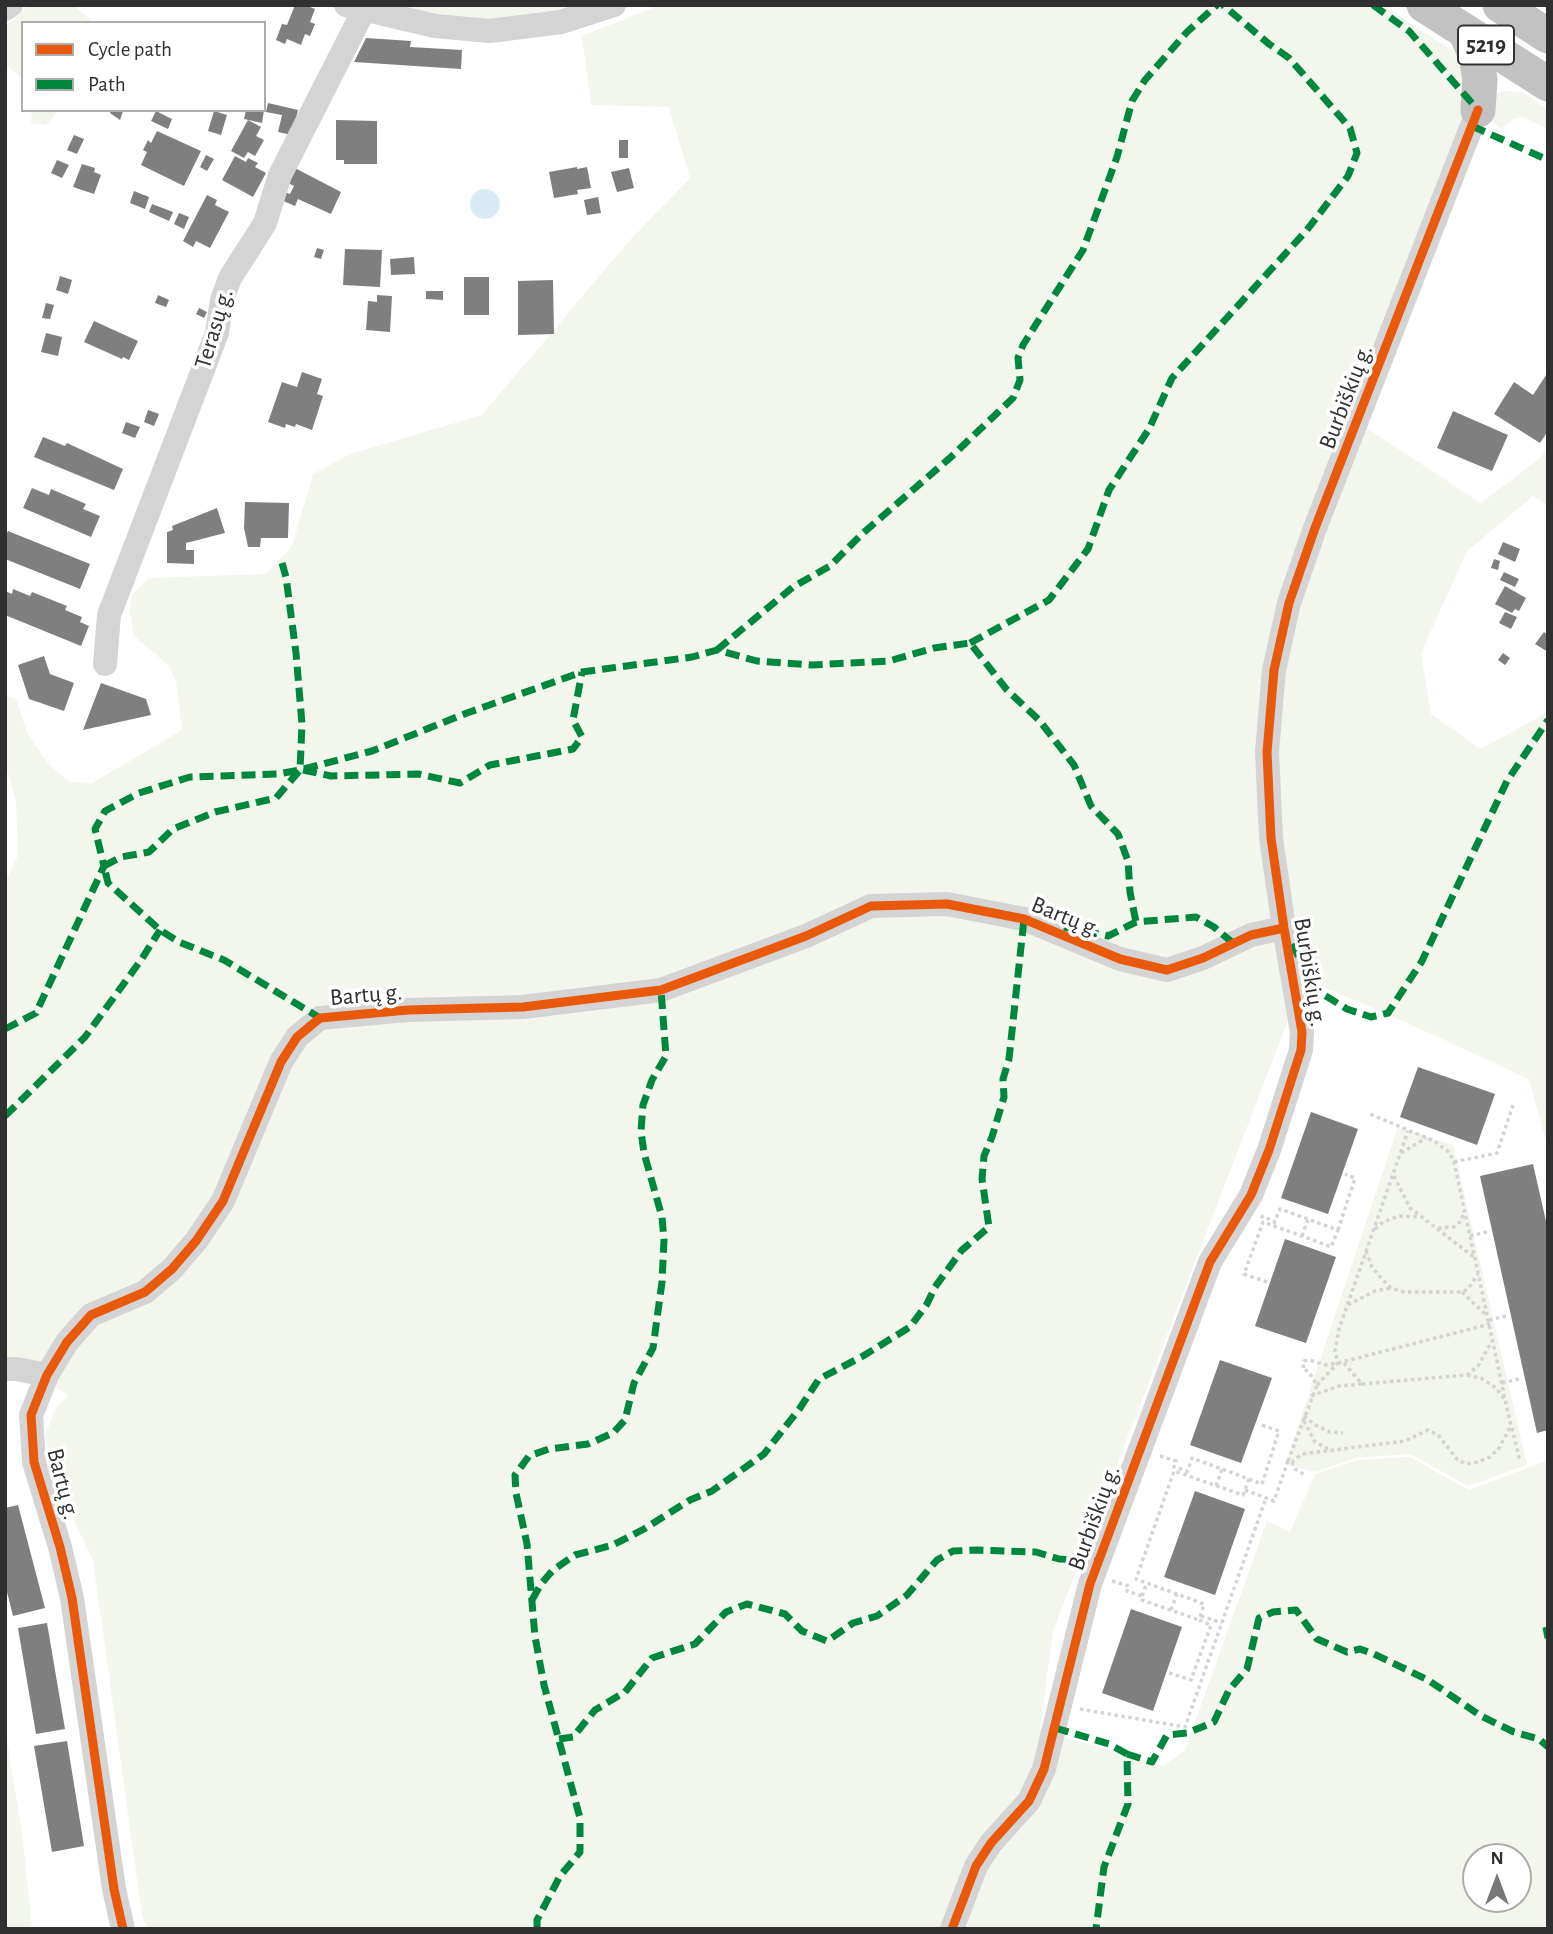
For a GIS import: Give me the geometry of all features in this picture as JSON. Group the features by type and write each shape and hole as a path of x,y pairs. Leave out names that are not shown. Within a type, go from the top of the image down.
{"highway":[{"name":"5219","path":"1424,5 1548,84"},
{"name":"5219","path":"1500,5 1548,36"},
{"path":"1465,31 1476,57 1480,79 1478,110"},
{"path":"1478,110 1492,89 1514,83 1548,84"}],"street":[{"path":"5,9 11,5"},
{"path":"355,8 435,26 490,31 561,22 614,5"},
{"name":"Terasų g.","path":"105,664 110,615 217,333 222,300 230,278 265,223 280,175 355,8"},
{"name":"Burbiškių g.","path":"952,1929 976,1867 991,1843 1029,1801 1044,1769 1090,1584 1210,1262 1251,1195 1269,1150 1301,1050 1302,1032 1283,928 1272,838 1267,752 1274,670 1289,603 1315,528 1478,110"},
{"name":"Bartų g.","path":"123,1929 114,1889 72,1598 60,1547 34,1462 31,1415 47,1375 66,1342 91,1315 145,1292 172,1269 195,1241 223,1201 281,1062 297,1037 320,1018 408,1010 523,1007 660,990 806,936 871,906 947,904 1024,919 1120,959 1167,970 1203,958 1251,935 1283,928"},
{"path":"5,1370 16,1369 47,1375"}],"path":[{"path":"1454,1162 1497,1153 1514,1101"},
{"path":"1370,1114 1434,1141 1449,1152 1454,1162 1520,1461"},
{"path":"1362,1384 1340,1362 1335,1351 1337,1340 1408,1131"},
{"path":"1400,1154 1426,1138"},
{"path":"1262,1217 1331,1247 1355,1178 1345,1174"},
{"path":"1393,1174 1410,1208 1475,1258"},
{"path":"1274,1224 1280,1209 1338,1230"},
{"path":"1436,1228 1454,1227 1461,1221 1465,1209"},
{"path":"1373,1230 1383,1222 1399,1216 1423,1218"},
{"path":"1302,1236 1308,1219"},
{"path":"1267,1282 1244,1274 1263,1222 1274,1224"},
{"path":"1470,1236 1488,1232"},
{"path":"1366,1251 1372,1266 1391,1288 1404,1292 1462,1292 1468,1289 1478,1272"},
{"path":"1347,1306 1362,1296 1391,1288"},
{"path":"1462,1292 1489,1320"},
{"path":"1317,1385 1308,1371 1303,1370 1304,1362 1309,1360 1326,1365 1340,1362 1506,1316"},
{"path":"1467,1375 1478,1366 1493,1339"},
{"path":"1245,1490 1274,1501 1290,1462 1311,1396 1317,1385 1340,1362"},
{"path":"1311,1396 1339,1386 1467,1375 1481,1378 1496,1388 1507,1403"},
{"path":"1502,1382 1518,1379"},
{"path":"1304,1417 1322,1429 1343,1433"},
{"path":"1304,1417 1315,1443 1331,1450"},
{"path":"1187,1473 1192,1458 1262,1484 1279,1431 1259,1424"},
{"path":"1290,1462 1302,1454 1405,1441 1428,1430 1438,1435 1457,1459 1466,1464 1490,1457 1499,1448 1511,1426"},
{"path":"1290,1462 1305,1475"},
{"path":"1174,1466 1216,1486 1243,1495 1249,1479"},
{"path":"1216,1486 1222,1469"},
{"path":"1187,1473 1174,1471 1136,1579 1204,1604 1199,1618"},
{"path":"1060,1706 1185,1727 1266,1498"},
{"path":"1147,1583 1142,1600 1222,1623"},
{"path":"1127,1591 1142,1596"},
{"path":"1171,1610 1177,1594"},
{"path":"1170,1674 1191,1680 1211,1625 1199,1618"}],"shaded area":[{"path":"29,5 73,5 92,21 21,21 21,77 5,64 5,27"},
{"path":"377,5 592,5 493,25"},
{"path":"660,5 1382,5 1461,56 1471,91 1348,416 1481,503 1538,460 1548,449 1548,506 1533,496 1467,551 1421,653 1431,714 1481,749 1548,712 1548,1148 1529,1079 1304,979 1053,1631 1040,1730 1163,1766 1185,1750 1267,1521 1290,1532 1315,1474 1357,1460 1410,1457 1469,1490 1548,1460 1548,1929 148,1929 142,1916 93,1560 51,1474 45,1435 56,1408 69,1395 5,1360 5,883 18,855 16,800 5,762 5,696 16,699 28,735 49,765 70,782 92,783 182,730 176,681 168,665 134,636 130,613 132,595 149,578 266,574 292,546 313,474 350,454 482,415 630,240 690,178 669,107 591,105 582,36"},
{"path":"1505,91 1523,93 1548,109 1548,129 1523,117 1515,118 1501,129 1493,122 1488,115 1496,94"},
{"path":"32,112 57,112 46,125 31,123"},
{"path":"485,189 491,190 499,198 499,210 491,218 485,219 479,218 471,210 470,204 471,198 479,190"},
{"path":"1398,1127 1453,1145 1527,1465 1468,1486 1410,1454 1355,1458 1316,1472 1285,1465"},
{"path":"5,1727 23,1840 32,1929 5,1929"}],"building":[{"path":"295,5 315,9 310,22 315,24 310,36 305,34 301,45 287,39 285,44 276,40 282,24 287,25"},
{"path":"366,38 411,41 410,47 462,50 461,69 354,62"},
{"path":"268,103 298,110 292,135 278,132 282,115 266,112"},
{"path":"110,112 123,112 120,120"},
{"path":"156,112 172,119 168,129 151,121"},
{"path":"214,112 227,115 221,135 208,131"},
{"path":"246,112 264,112 262,123 244,119"},
{"path":"248,120 261,127 256,136 264,140 255,156 248,152 244,158 231,151"},
{"path":"336,120 377,121 377,164 344,164 344,160 336,160"},
{"path":"157,131 201,151 184,186 141,165 147,152 143,150 148,140 151,143"},
{"path":"74,135 84,139 77,154 67,150"},
{"path":"619,140 628,140 628,158 619,158"},
{"path":"206,155 214,159 207,171 200,167"},
{"path":"235,156 246,162 248,158 258,163 255,167 266,173 253,197 222,180"},
{"path":"57,160 69,165 62,178 51,173"},
{"path":"82,164 95,168 94,172 101,175 94,194 73,187"},
{"path":"293,167 341,192 331,214 298,199 295,206 281,200 285,192 290,194 294,186 286,182"},
{"path":"587,167 591,188 577,190 578,194 554,198 549,172"},
{"path":"629,168 634,188 617,192 611,172"},
{"path":"134,191 149,197 145,209 130,203"},
{"path":"207,195 217,200 215,205 229,212 210,248 196,241 193,247 183,241"},
{"path":"598,197 601,213 587,215 584,200"},
{"path":"152,204 173,212 169,221 149,212"},
{"path":"179,213 189,217 184,229 174,224"},
{"path":"317,248 324,250 321,259 314,257"},
{"path":"345,249 382,250 380,287 343,285"},
{"path":"414,257 415,274 391,275 390,259"},
{"path":"60,276 72,280 68,294 56,290"},
{"path":"464,277 489,277 489,315 464,315"},
{"path":"553,280 554,334 518,335 518,281"},
{"path":"426,291 443,291 443,300 426,299"},
{"path":"158,295 169,300 166,307 155,303"},
{"path":"377,295 392,296 390,332 366,330 368,301 377,302"},
{"path":"46,303 54,305 50,319 42,318"},
{"path":"199,308 207,312 204,318 196,314"},
{"path":"94,321 138,341 129,360 84,342"},
{"path":"46,333 62,337 58,356 41,352"},
{"path":"302,372 322,379 317,394 323,396 312,430 296,424 295,427 286,424 285,428 268,422 282,382 297,387"},
{"path":"1548,372 1548,431 1540,443 1494,414 1514,382 1533,395"},
{"path":"148,410 159,414 154,426 144,422"},
{"path":"1453,411 1508,435 1492,471 1437,448"},
{"path":"126,422 140,427 135,438 122,433"},
{"path":"43,437 65,446 67,443 123,469 114,490 34,457"},
{"path":"32,488 49,495 51,489 86,504 83,509 100,516 91,537 23,508"},
{"path":"245,502 289,503 288,538 261,538 260,547 248,547 244,528"},
{"path":"217,508 225,533 186,543 186,550 194,550 194,564 167,563 167,532 173,530 172,526"},
{"path":"8,531 90,564 80,589 5,559 5,538"},
{"path":"1503,542 1520,549 1515,562 1498,554"},
{"path":"1494,559 1500,561 1498,570 1491,568"},
{"path":"1504,572 1519,579 1515,587 1500,580"},
{"path":"1505,586 1526,598 1519,611 1515,609 1512,613 1495,604"},
{"path":"13,589 30,596 32,592 67,606 65,610 82,617 80,622 89,626 81,646 5,615 5,591 12,594"},
{"path":"1505,612 1517,617 1511,629 1499,623"},
{"path":"1544,632 1548,635 1548,652 1535,644"},
{"path":"1503,653 1510,658 1505,665 1498,660"},
{"path":"44,656 50,674 74,683 64,711 29,699 18,665"},
{"path":"101,683 146,699 151,715 83,730"},
{"path":"1418,1067 1495,1094 1477,1145 1400,1117"},
{"path":"1311,1112 1358,1129 1328,1214 1281,1198"},
{"path":"1533,1164 1548,1230 1548,1430 1537,1433 1480,1176"},
{"path":"1285,1239 1336,1257 1306,1343 1255,1326"},
{"path":"1220,1360 1272,1378 1241,1463 1190,1445"},
{"path":"1195,1491 1245,1509 1215,1595 1164,1577"},
{"path":"18,1505 45,1608 13,1616 5,1584 5,1508"},
{"path":"1131,1609 1182,1627 1153,1711 1102,1693"},
{"path":"47,1623 65,1729 36,1734 18,1628"},
{"path":"67,1741 84,1846 52,1852 34,1746"}],"marked path":[{"path":"717,650 793,587 830,566 1013,398 1020,380 1018,358 1023,345 1083,250 1117,157 1132,101 1145,80 1187,32 1217,5"},
{"path":"970,643 1049,600 1088,549 1109,490 1149,429 1172,378 1307,230 1348,176 1357,153 1350,128 1289,58 1223,5"},
{"path":"1373,5 1409,31 1478,110"},
{"path":"1472,126 1548,160"},
{"path":"282,563 296,653 302,724 300,770 276,798 215,812 173,829 149,852 121,857 104,866 108,883 160,930 179,942 224,960 320,1018"},
{"path":"5,1029 36,1013 104,866 95,829 105,811 139,793 190,777 278,774 372,751 467,713 582,672 692,657 717,650 757,661 812,665 889,661 934,648 970,643 1007,690 1039,720 1074,765 1091,806 1118,834 1128,861 1136,922"},
{"path":"303,770 331,776 418,774 460,783 490,765 573,749 582,737 573,720 582,672"},
{"path":"1292,944 1316,990 1347,1009 1371,1017 1388,1013 1422,961 1507,781 1548,720"},
{"path":"1064,927 1108,936 1136,922 1196,917 1214,927 1233,943"},
{"path":"532,1600 553,1570 575,1555 613,1545 644,1529 690,1500 712,1491 764,1454 819,1379 910,1327 962,1250 989,1227 982,1179 984,1156 1004,1097 1003,1079 1009,1059 1024,919 1030,920"},
{"path":"5,1116 85,1037 160,930"},
{"path":"537,1929 537,1920 560,1876 580,1852 580,1818 544,1685 535,1637 527,1544 515,1475 529,1456 549,1449 588,1444 613,1433 625,1420 634,1383 653,1348 662,1282 664,1240 662,1217 644,1153 641,1131 643,1105 652,1080 666,1056 661,990"},
{"path":"559,1739 573,1737 595,1710 625,1692 652,1658 695,1644 726,1612 747,1604 785,1614 802,1631 827,1641 853,1623 877,1616 907,1595 937,1560 953,1551 1036,1552 1059,1559 1098,1561"},
{"path":"1127,1754 1152,1762 1167,1735 1187,1733 1214,1722 1229,1690 1247,1669 1259,1618 1273,1612 1296,1610 1317,1639 1347,1652 1360,1649 1374,1654 1428,1680 1481,1716 1514,1732 1539,1739 1548,1747"},
{"path":"1546,1627 1548,1638"},
{"path":"1055,1728 1109,1744 1127,1754 1128,1804 1104,1867 1096,1929"}],"cycle path":[{"path":"952,1929 976,1866 991,1843 1029,1801 1044,1769 1090,1584 1210,1262 1251,1195 1269,1150 1301,1050 1302,1032 1271,838 1267,752 1274,670 1289,603 1315,528 1478,110"},
{"path":"123,1929 114,1889 72,1598 60,1547 34,1462 31,1415 47,1375 67,1342 91,1315 145,1292 172,1269 196,1241 223,1201 281,1062 297,1037 320,1018 408,1010 523,1007 661,990 806,936 871,906 947,904 1024,919 1120,959 1167,970 1203,958 1251,935 1284,928"}]}
